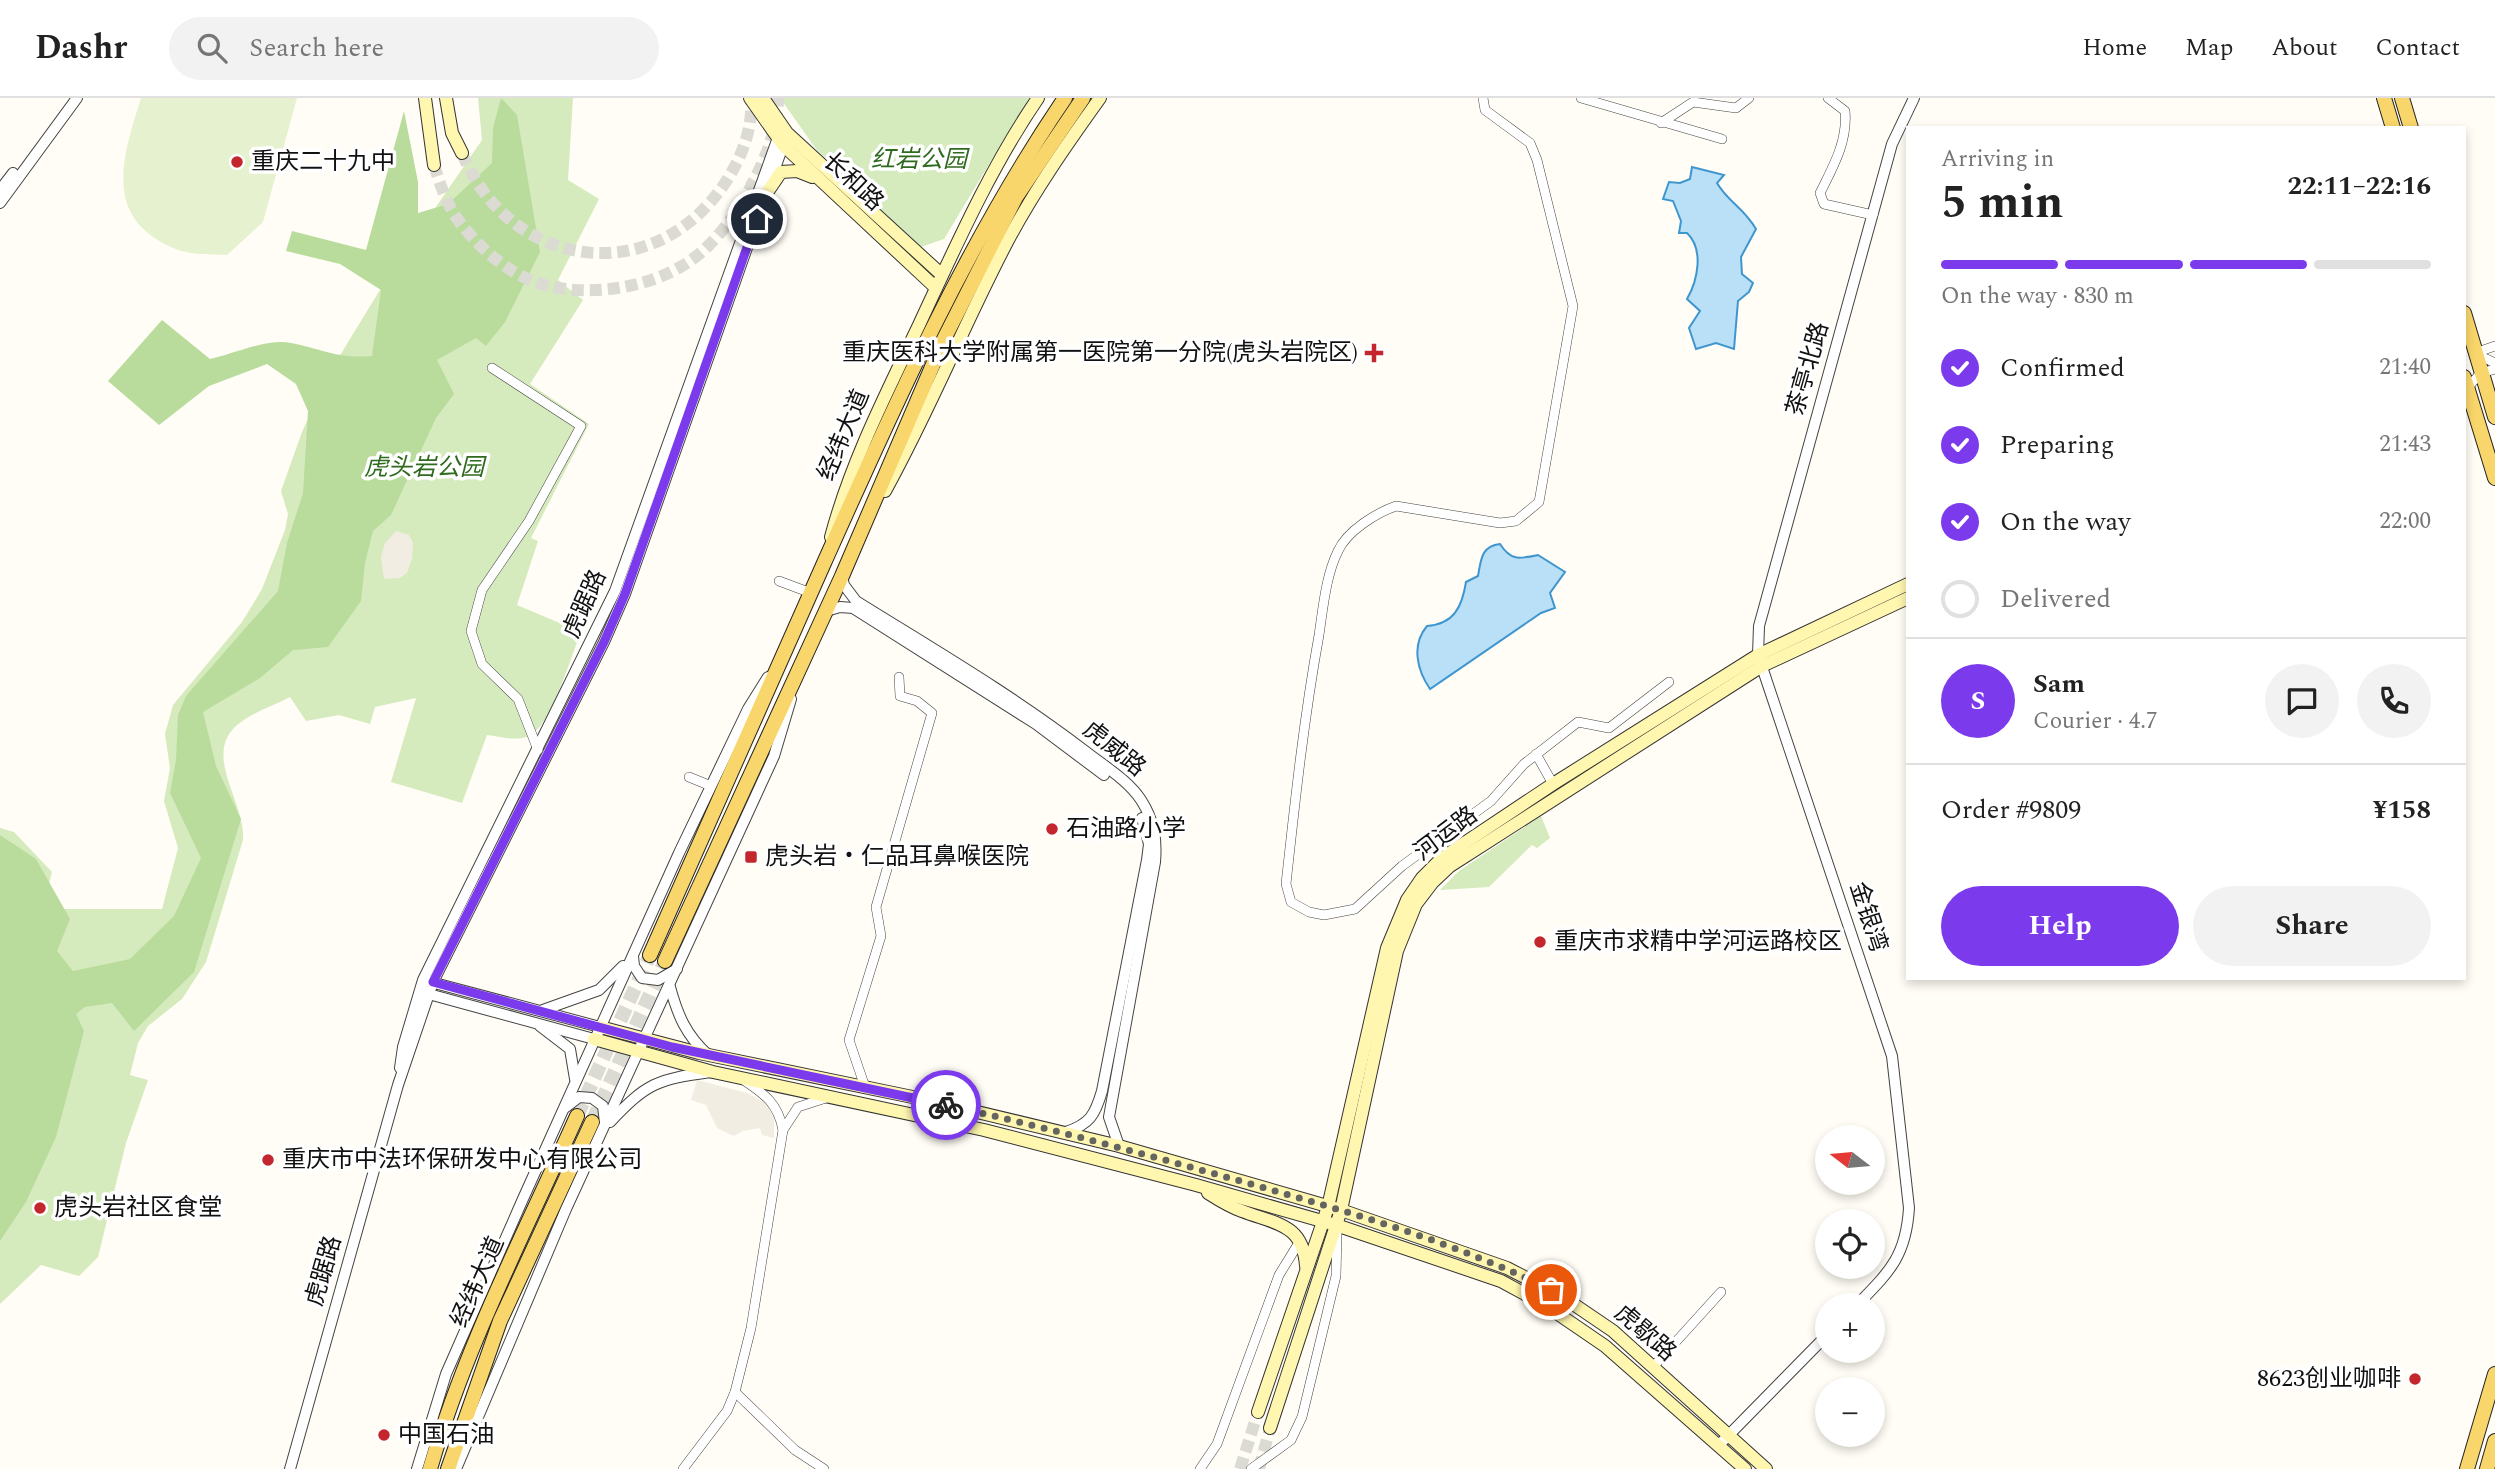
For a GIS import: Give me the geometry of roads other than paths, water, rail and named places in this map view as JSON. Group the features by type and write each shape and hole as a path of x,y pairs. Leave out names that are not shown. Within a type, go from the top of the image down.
{"main road":[{"path":"425,98 434,165"},
{"path":"446,98 452,133 462,153"},
{"name":"长和路","path":"750,98 828,187 936,288"},
{"name":"长和路","path":"763,98 783,135 942,275"},
{"name":"经纬大道","path":"650,954 824,563 840,502 860,450 942,275 999,162 1038,98"},
{"path":"824,563 864,470 979,239 1027,154 1065,98"},
{"path":"671,965 918,398 990,246 1043,154 1083,98"},
{"path":"862,531 915,437 1008,240 1066,146 1100,98"},
{"path":"2384,98 2392,126"},
{"path":"2402,98 2411,126"},
{"path":"766,194 777,174 786,170 802,172 828,187"},
{"path":"2466,320 2475,353 2489,376 2495,417"},
{"path":"2466,385 2489,376"},
{"path":"2466,388 2495,478"},
{"path":"2466,409 2477,419"},
{"name":"河运路","path":"1335,1208 1387,948 1407,900 1442,858 1553,784 1760,661 1906,585"},
{"name":"河运路","path":"1270,1428 1335,1208 1397,951 1416,904 1432,883 1450,866 1760,661 1906,599"},
{"name":"虎歇路","path":"597,1033 646,1040 1066,1132 1335,1208 1507,1268 1588,1312 1653,1367 1723,1440 1745,1469"},
{"name":"虎歇路","path":"597,1033 639,1054 984,1130 1196,1185 1330,1223 1501,1281 1545,1305 1605,1346 1723,1440 1766,1469"},
{"name":"经纬大道","path":"430,1469 448,1411 571,1112"},
{"name":"经纬大道","path":"448,1469 500,1321 598,1126"},
{"path":"1196,1185 1229,1206 1290,1229 1300,1241 1306,1271"},
{"name":"河运路","path":"1258,1412 1306,1271 1330,1223"},
{"path":"2467,1469 2495,1374"},
{"path":"2487,1469 2495,1441"}],"street":[{"path":"0,190 42,133 75,98"},
{"path":"0,203 75,98"},
{"path":"1483,98 1485,110 1530,143 1537,160 1573,306 1539,502 1516,521 1500,523 1396,506 1382,511 1345,540 1337,552 1325,601 1304,718 1287,895 1292,902 1309,912 1324,915 1355,909 1402,866 1491,801 1536,754 1578,722 1609,728 1669,682"},
{"path":"1581,98 1722,139"},
{"path":"1661,123 1693,102 1736,108 1749,98"},
{"path":"1828,98 1845,111 1846,126 1836,160 1820,193 1824,204 1873,215"},
{"name":"茶亭北路","path":"1760,661 1759,626 1892,144 1914,98"},
{"name":"虎踞路","path":"426,987 604,642 625,594 766,194 783,135"},
{"name":"虎踞路","path":"290,1469 426,987 456,908 538,750 615,591 783,135"},
{"path":"2475,353 2495,346"},
{"path":"2475,353 2495,363"},
{"path":"492,368 581,426 529,521 482,590 471,631 482,664 517,699 538,750"},
{"name":"虎威路","path":"842,576 844,585 856,601 1034,712 1118,777 1141,800 1149,815 1155,836 1155,862 1109,1117 1119,1146"},
{"path":"779,581 811,593"},
{"name":"虎威路","path":"826,611 840,607 853,608 1036,724 1126,793 1142,817 1149,844 1147,860 1102,1091 1091,1120 1066,1132"},
{"path":"575,1082 748,709 787,648"},
{"name":"金银湾","path":"1760,661 1892,1056 1909,1208 1908,1230 1898,1261 1868,1293"},
{"path":"865,1087 849,1040 881,936 876,906 932,713 918,702 900,696 899,677"},
{"path":"1536,754 1553,784"},
{"path":"689,778 711,786"},
{"path":"633,953 634,966 642,978 659,980 671,965"},
{"path":"542,1010 599,990 633,953"},
{"path":"671,965 670,987 678,1018 690,1038 708,1055"},
{"name":"虎歇路","path":"426,987 542,1010 597,1033"},
{"name":"虎歇路","path":"426,987 526,1018 597,1033"},
{"path":"456,1469 598,1126 639,1054 670,987"},
{"path":"526,1018 556,1036 570,1049 574,1059 575,1082 571,1112"},
{"path":"598,1126 655,1083 666,1078 713,1072"},
{"path":"683,1469 727,1411 735,1392 751,1328 783,1130 778,1110 769,1097 738,1077"},
{"path":"783,1130 798,1107 833,1096"},
{"path":"417,1469 446,1374 579,1097 592,1098 603,1106 606,1117 598,1126"},
{"path":"1251,1469 1291,1440 1302,1417 1336,1276 1330,1223"},
{"path":"1208,1469 1273,1289 1300,1241"},
{"path":"1653,1367 1721,1292"},
{"path":"1723,1440 1815,1347"},
{"path":"735,1392 795,1450 824,1469"},
{"path":"1200,1469 1217,1444"}],"water":[{"path":"1692,167 1724,175 1717,183 1756,229 1741,257 1742,274 1753,283 1749,292 1738,301 1734,349 1716,343 1696,349 1689,328 1700,311 1687,299 1698,265 1696,247 1687,233 1679,233 1681,221 1673,201 1663,199 1669,182 1680,183 1690,179"},
{"path":"1500,544 1512,556 1521,558 1538,555 1565,572 1550,593 1555,608 1541,613 1430,689 1419,666 1417,649 1422,633 1427,626 1444,622 1455,613 1466,582 1478,576 1485,551"}],"tunnel":[{"path":"462,153 484,192 513,222 547,242 584,252 623,252 660,240 695,217 725,183 745,142 750,121 751,98"},
{"path":"434,165 448,202 462,225 482,247 518,274 532,281 565,289 610,289 632,285 654,279 693,259 727,224 748,192 766,153 776,120 778,98"},
{"path":"577,1116 650,955"},
{"path":"592,1122 665,961"},
{"path":"1240,1469 1258,1412"},
{"path":"1259,1469 1270,1428"}],"place":[{"name":"重庆二十九中","path":"237,162"},
{"name":"重庆医科大学附属第一医院第一分院(虎头岩院区)","path":"1374,353"},
{"name":"石油路小学","path":"1052,829"},
{"name":"虎头岩‧仁品耳鼻喉医院","path":"751,857"},
{"name":"重庆市求精中学河运路校区","path":"1540,942"},
{"name":"重庆市中法环保研发中心有限公司","path":"268,1160"},
{"name":"虎头岩社区食堂","path":"40,1208"},
{"name":"8623创业咖啡","path":"2415,1379"},
{"name":"中国石油","path":"384,1435"}],"park label":[{"name":"红岩公园","path":"919,160"},
{"name":"虎头岩公园","path":"424,468"}]}
